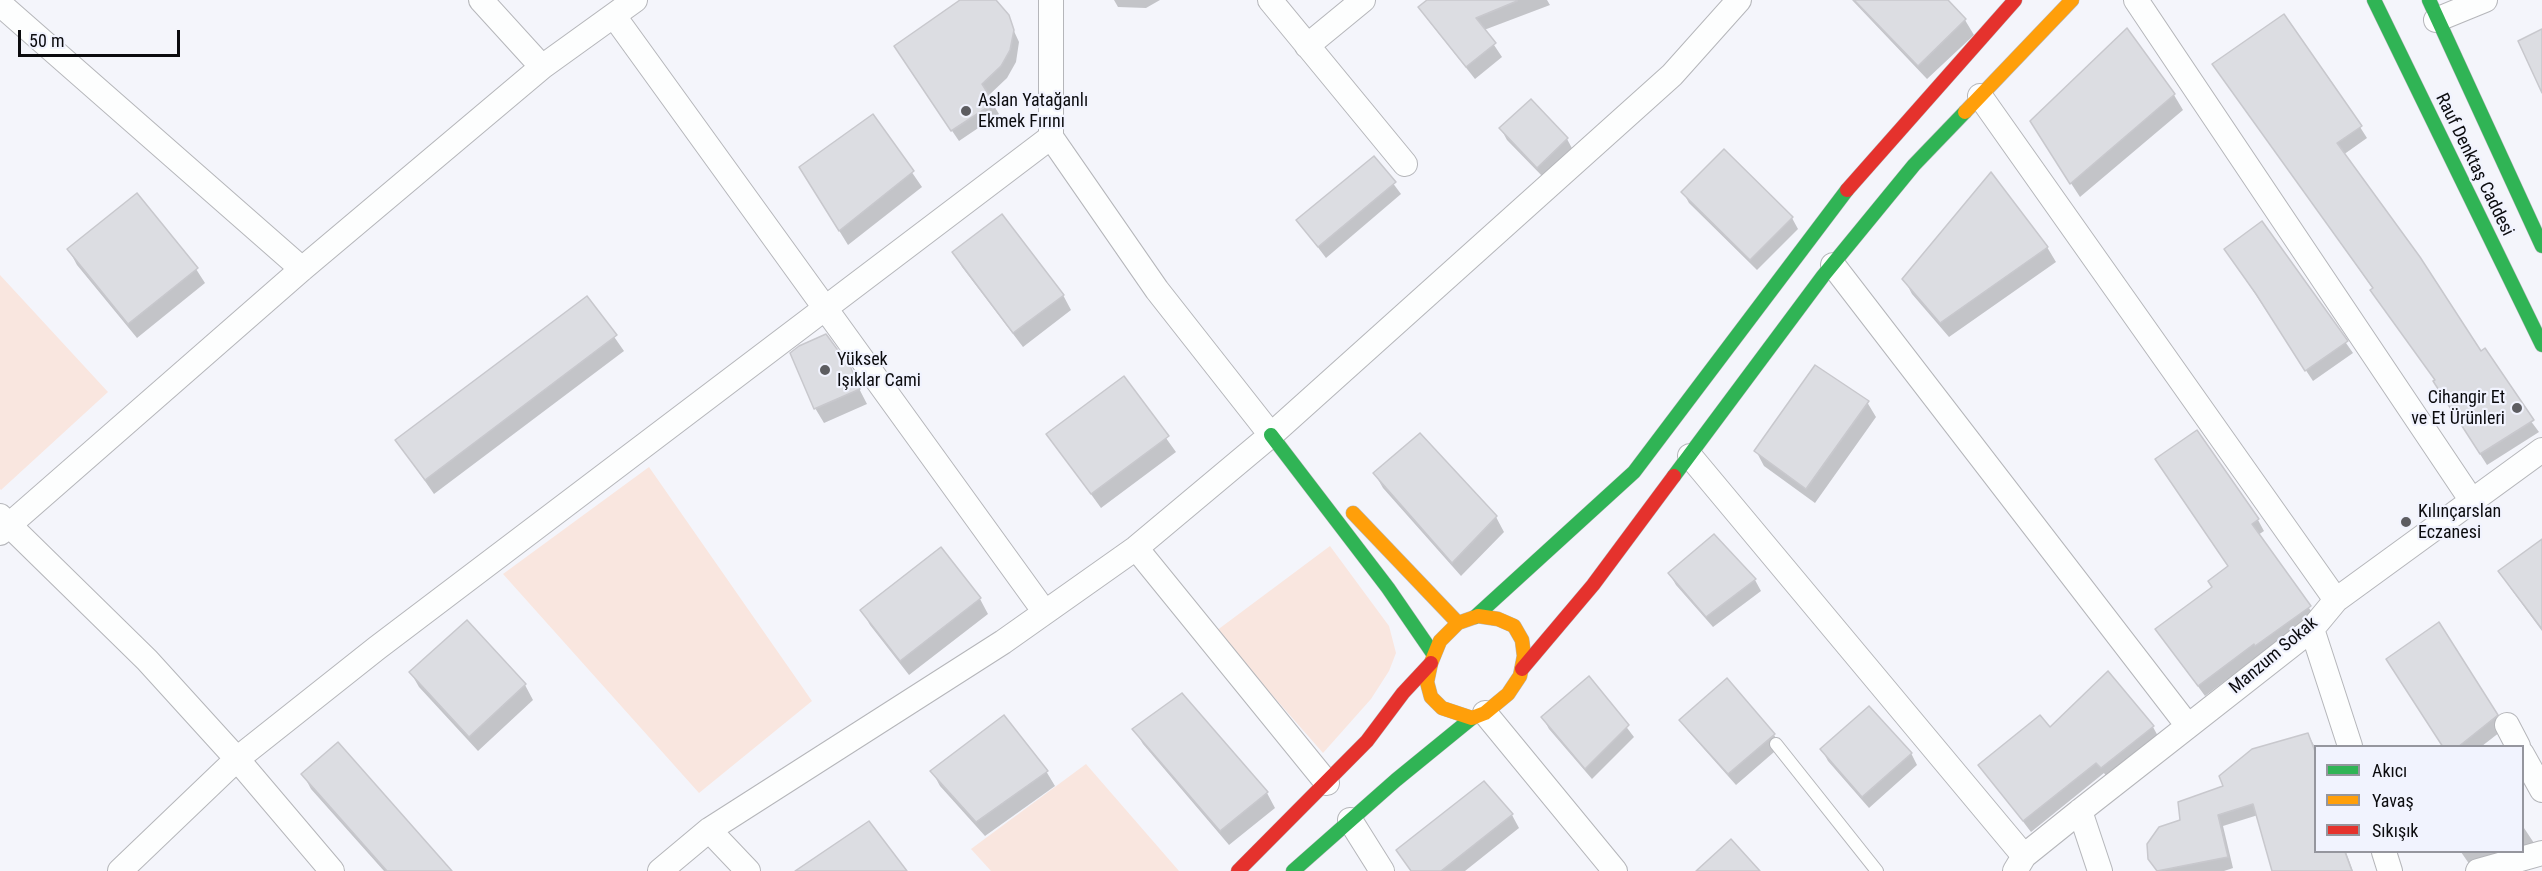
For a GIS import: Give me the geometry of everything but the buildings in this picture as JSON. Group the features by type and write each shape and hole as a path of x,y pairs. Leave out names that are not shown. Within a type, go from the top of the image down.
{"street":[{"path":"481,0 542,67"},
{"path":"332,871 237,759 147,660 3,524 124,426 302,269 542,67 635,0"},
{"path":"1051,0 1051,137 1157,290 1388,588 1433,659"},
{"path":"1270,0 1405,164"},
{"path":"1307,46 1363,0"},
{"path":"660,871 709,830 1003,642 1136,548 1271,435 1672,75 1739,0"},
{"path":"1615,871 1479,716 1442,708 1431,697 1427,682 1440,641 1458,623 1475,617 1634,472 1845,192 2015,0"},
{"path":"1522,669 1593,585 1833,265 1914,165 2072,0"},
{"path":"2136,0 2472,501"},
{"name":"Rauf Denktaş Caddesi","path":"2374,0 2542,345"},
{"path":"2433,7 2485,0"},
{"path":"0,4 302,269"},
{"name":"Rauf Denktaş Caddesi","path":"2433,7 2542,246"},
{"path":"614,16 1044,611"},
{"path":"1980,96 2336,600"},
{"path":"120,871 237,759 377,648 1051,137"},
{"path":"1833,265 2188,726"},
{"path":"1271,435 1324,481"},
{"name":"Manzum Sokak","path":"2019,864 2080,811 2312,629 2336,600 2542,450"},
{"path":"1690,456 2019,864"},
{"path":"1347,506 1458,623"},
{"path":"1136,548 1327,783"},
{"path":"1293,871 1350,820 1508,694 1522,669 1524,656 1522,640 1514,626 1498,619 1475,617"},
{"path":"2312,629 2349,745"},
{"path":"1238,871 1367,741 1402,693 1433,659"},
{"path":"2507,725 2517,745"},
{"path":"2524,756 2542,790"},
{"path":"2080,811 2100,871"},
{"path":"1350,820 1382,871"},
{"path":"709,830 748,871"},
{"path":"2478,871 2542,852"},
{"path":"2384,853 2390,871"}],"lane":[{"path":"1776,744 1877,871"}],"shaded area":[{"path":"0,275 108,392 1,490 0,489"},
{"path":"649,467 812,701 699,793 503,574"},
{"path":"1330,546 1389,626 1396,653 1389,671 1371,699 1323,753 1216,631"},
{"path":"1086,764 1179,871 991,871 971,849"}],"traffic: fast":[{"path":"2374,0 2542,345"},
{"path":"2429,0 2542,246"},
{"path":"1674,476 1823,276 1914,165 1965,112"},
{"path":"1475,617 1634,472 1847,190"},
{"path":"1271,435 1388,588 1434,655"},
{"path":"1293,871 1396,780 1472,718"}],"traffic: slow":[{"path":"1965,112 2072,0"},
{"path":"1353,513 1458,623"},
{"path":"1478,616 1498,619 1514,626 1522,640 1524,656 1520,676 1508,694 1485,713 1472,718 1442,708 1431,697 1427,682 1431,663 1440,641 1458,623 1478,616"}],"traffic: jam":[{"path":"1847,190 2015,0"},
{"path":"1522,669 1593,585 1674,476"},
{"path":"1238,871 1367,741 1403,693 1431,663"}],"place":[{"name":"Aslan Yatağanlı Ekmek Fırını","path":"966,111"},
{"name":"Yüksek Işıklar Cami","path":"825,370"},
{"name":"Cihangir Et ve Et Ürünleri","path":"2517,408"},
{"name":"Kılınçarslan Eczanesi","path":"2406,522"}]}
